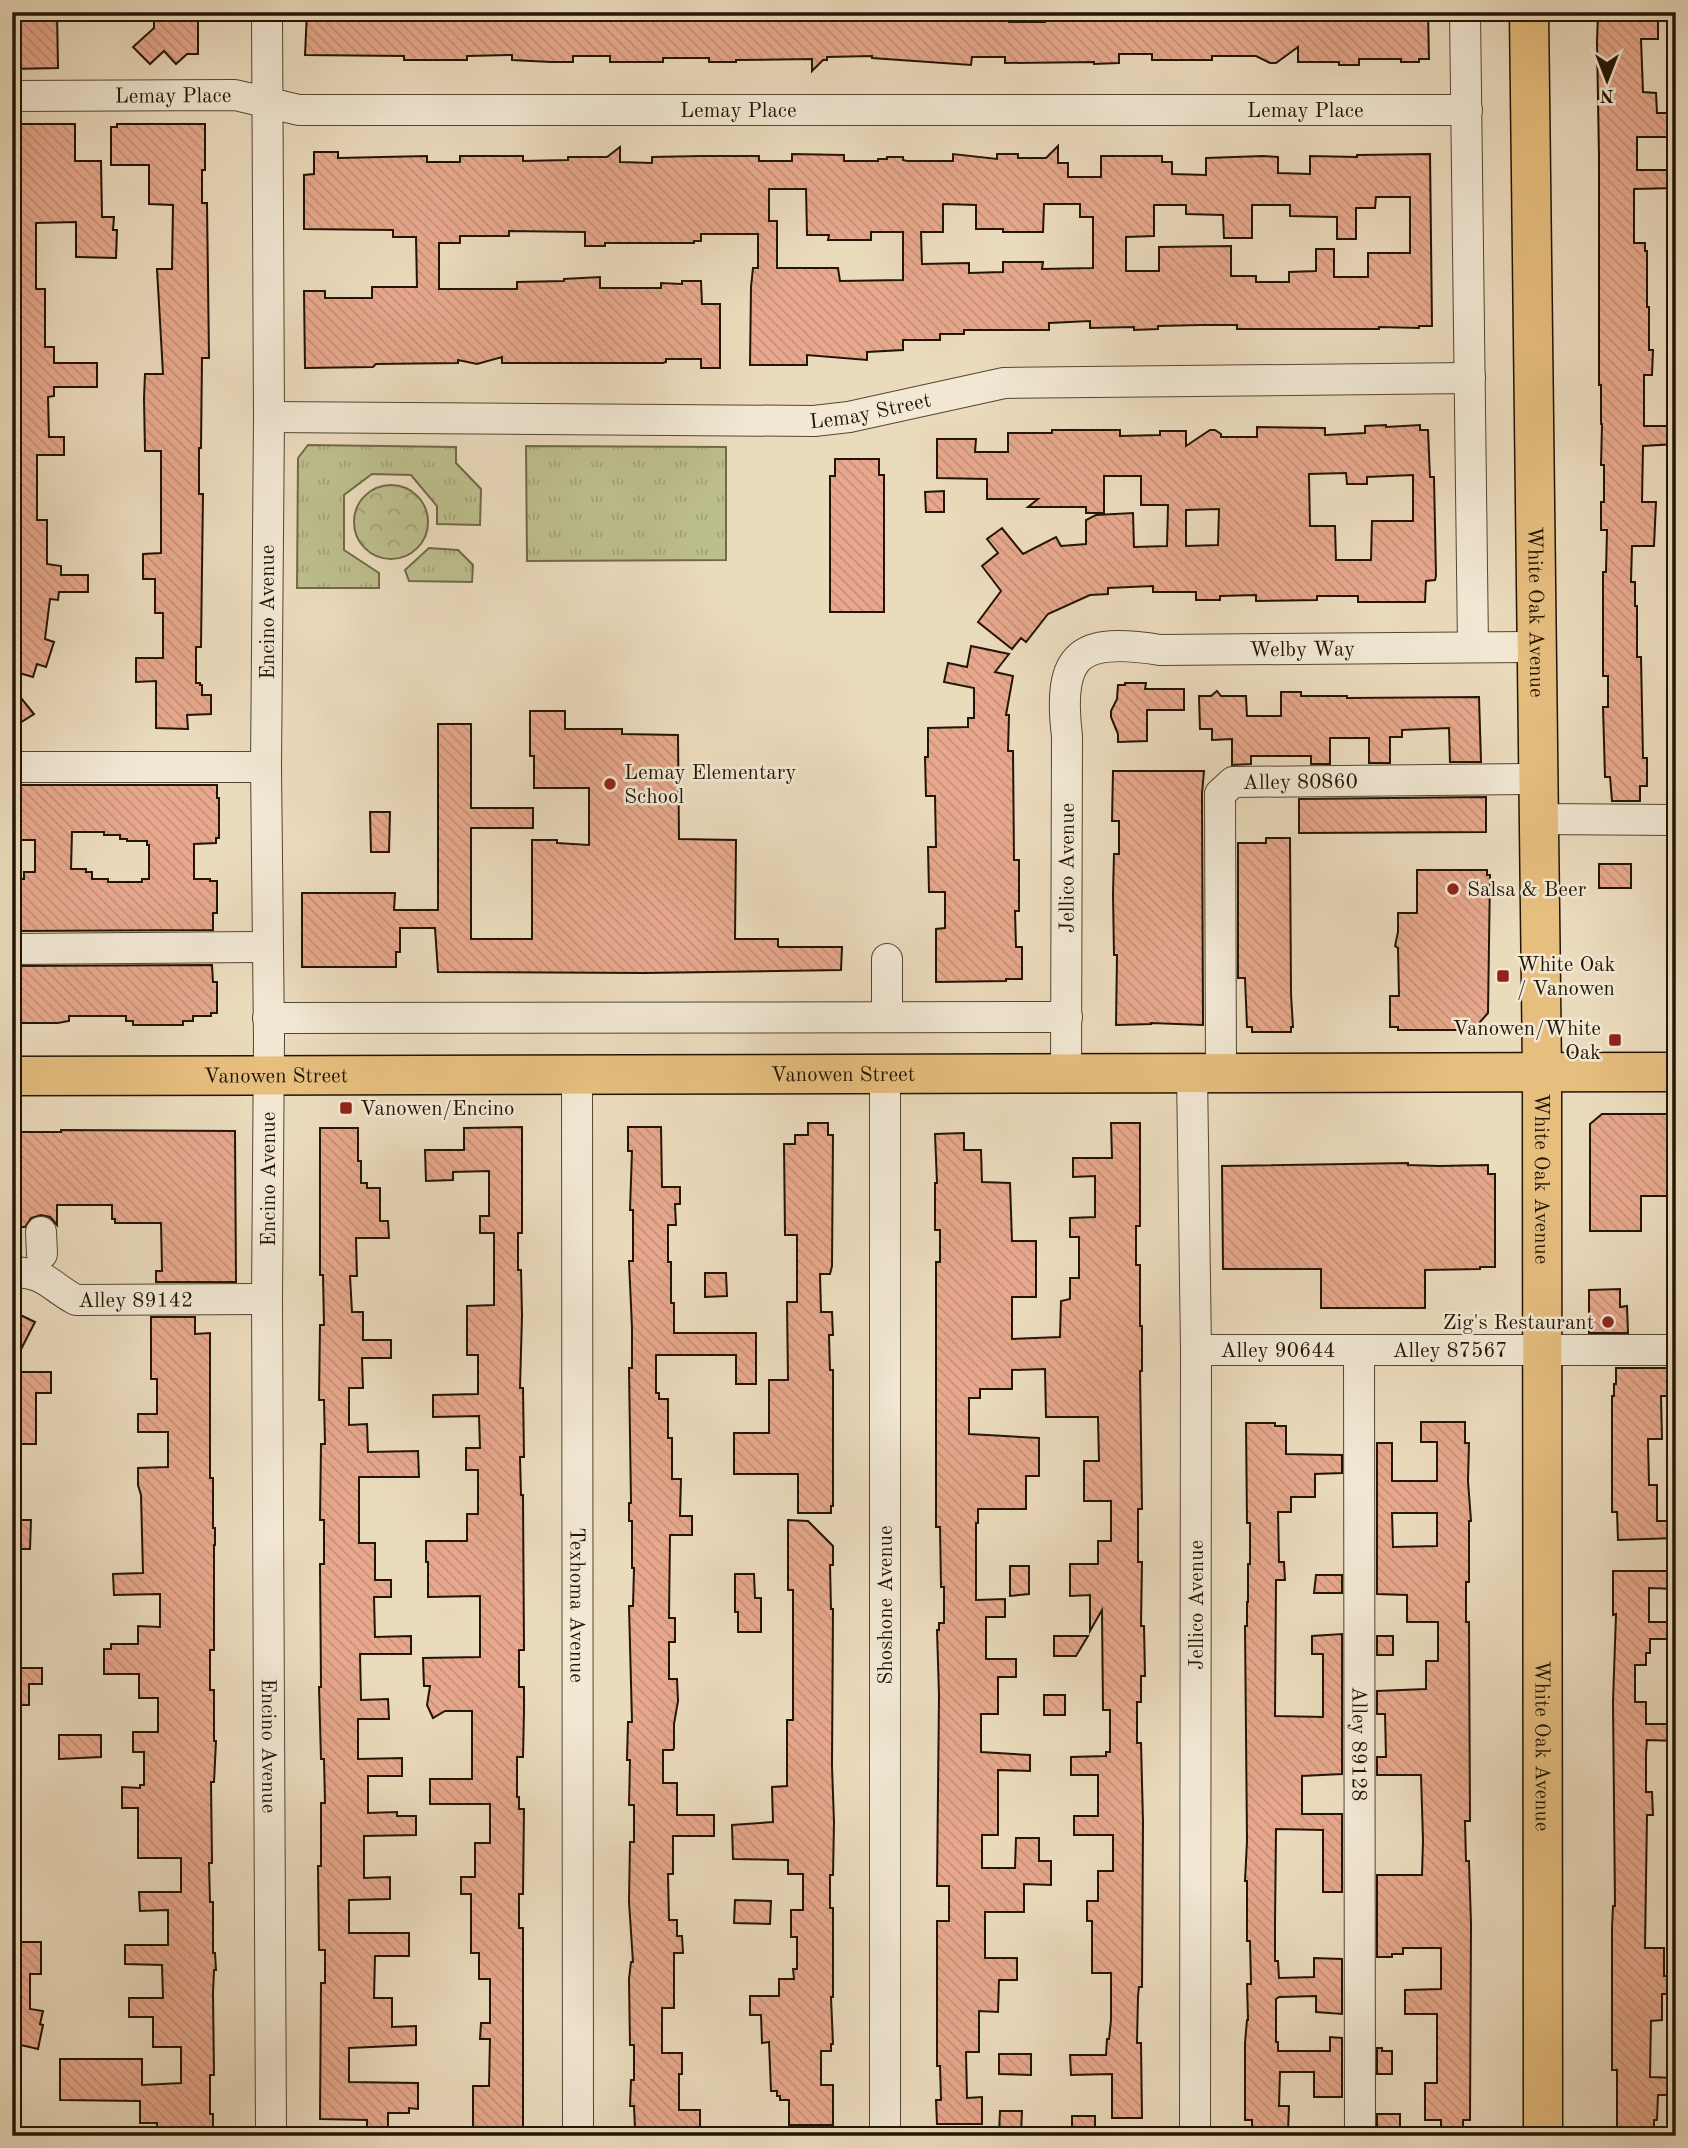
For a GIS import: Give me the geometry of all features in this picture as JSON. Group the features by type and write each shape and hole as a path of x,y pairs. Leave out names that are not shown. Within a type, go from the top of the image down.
{"main road":[{"name":"White Oak Avenue","path":"1529,12 1542,1072 1542,2136"},
{"name":"Vanowen Street","path":"12,1076 1676,1072"}],"street":[{"name":"Encino Avenue","path":"267,12 267,1299 271,2136"},
{"path":"1465,12 1473,647"},
{"name":"Lemay Place","path":"12,96 235,95 299,110 1466,110"},
{"name":"Lemay Street","path":"269,417 814,421 849,417 1003,383 1470,378"},
{"name":"Welby Way","path":"1074,663 1086,651 1106,646 1132,645 1160,650 1537,647"},
{"name":"Jellico Avenue","path":"1066,1074 1068,736 1065,684 1074,663"},
{"path":"12,767 266,766"},
{"name":"Alley 80860","path":"1207,1073 1220,794 1233,782 1538,779"},
{"path":"1539,819 1676,820"},
{"path":"12,948 267,947"},
{"path":"887,959 887,1017"},
{"path":"268,1018 1067,1017"},
{"name":"Jellico Avenue","path":"1195,2136 1196,1350 1207,1073"},
{"name":"Texhoma Avenue","path":"577,1075 578,2136"},
{"name":"Shoshone Avenue","path":"885,1075 885,2136"},
{"name":"Alley 89142","path":"12,1272 41,1276 76,1300 267,1299"},
{"name":"Alley 90644","path":"1196,1350 1359,1350"},
{"name":"Alley 87567","path":"1359,1350 1676,1350"},
{"name":"Alley 89128","path":"1359,1350 1360,2136"}],"green space":[{"path":"308,445 456,447 456,463 481,489 480,525 437,524 437,506 411,475 372,474 344,495 344,550 379,573 379,588 297,588 298,458"},
{"path":"526,446 726,447 726,560 527,561"},
{"path":"384,485 398,485 412,491 422,501 428,522 422,543 412,553 398,559 384,559 370,553 360,543 354,529 354,515 360,501 370,491"},
{"path":"429,548 458,550 473,565 472,582 409,581 405,570"}],"building":[{"path":"12,12 57,12 58,68 12,69"},
{"path":"154,12 198,12 198,54 187,54 176,64 164,51 150,64 133,47 154,28"},
{"path":"307,12 381,12 381,17 583,12 592,14 592,19 648,19 648,12 723,12 723,15 737,17 799,17 799,13 838,13 838,17 953,17 953,12 971,12 1009,13 1009,22 1045,22 1045,12 1121,12 1121,19 1192,18 1192,12 1370,12 1370,17 1408,17 1408,12 1428,12 1429,59 1401,62 1401,59 1359,59 1359,65 1298,62 1298,47 1276,63 1256,56 1212,56 1212,60 1152,60 1152,54 1119,54 1119,63 1005,63 1005,57 972,57 971,65 872,56 827,57 827,60 823,60 812,71 812,59 709,62 709,58 663,58 663,62 610,62 610,56 573,56 573,62 551,62 512,60 512,55 467,56 467,60 404,60 404,56 305,55"},
{"path":"1598,12 1658,12 1658,39 1641,39 1643,92 1656,93 1657,113 1676,113 1676,137 1637,137 1637,170 1676,170 1676,188 1634,189 1634,243 1645,243 1647,251 1649,350 1653,350 1652,375 1644,375 1644,426 1676,426 1676,444 1643,446 1642,502 1656,502 1654,546 1632,546 1631,582 1635,582 1637,606 1637,657 1641,657 1643,758 1647,758 1647,786 1640,786 1640,801 1612,801 1610,777 1605,777 1603,707 1608,707 1608,676 1603,676 1603,572 1606,572 1607,530 1601,530 1604,465 1601,465 1599,385"},
{"path":"12,124 75,124 75,161 101,161 102,217 114,217 113,230 117,230 116,258 76,257 76,222 36,223 36,289 45,289 45,347 54,347 54,363 97,363 97,387 54,387 54,396 48,397 49,437 64,437 64,455 37,455 37,520 47,520 47,564 61,566 61,575 88,575 88,592 59,592 58,600 50,599 45,639 54,642 46,667 37,664 33,677 12,671"},
{"path":"117,124 205,124 202,203 207,203 209,358 202,358 199,448 199,494 203,494 201,647 196,647 196,683 202,685 202,695 211,695 211,714 187,715 188,729 156,728 156,681 136,682 136,658 163,658 163,613 155,613 155,579 143,579 143,554 161,553 161,451 145,451 144,398 145,374 163,374 157,269 172,269 173,205 149,204 149,165 111,165 111,127 117,127"},
{"path":"1058,146 1058,163 1068,163 1068,177 1101,177 1101,156 1162,156 1162,162 1172,162 1172,174 1206,175 1206,158 1278,157 1278,173 1310,174 1310,156 1430,154 1432,326 1379,329 1237,329 1237,325 1201,325 1158,326 1158,329 1134,330 1134,327 1090,328 1090,321 1049,323 1049,330 964,330 964,334 940,334 940,340 903,340 903,350 867,352 867,360 807,355 807,365 750,365 751,287 753,268 758,268 758,234 701,234 701,241 694,243 605,243 605,246 585,246 585,232 509,231 509,236 460,236 460,243 439,243 439,289 517,289 517,282 600,277 600,288 661,288 661,283 701,281 702,304 720,304 720,368 701,368 701,359 666,359 663,363 502,363 502,357 477,364 458,360 458,363 305,368 304,291 325,291 325,298 372,298 372,287 417,287 416,237 393,237 393,230 304,229 304,175 314,174 314,152 338,152 338,158 427,156 427,162 460,162 460,156 523,156 523,161 607,157 620,147 620,162 652,163 652,157 701,156 759,156 759,161 792,161 792,154 844,155 844,161 878,161 887,157 903,157 903,160 907,161 953,161 953,154 997,159 997,154 1018,154 1018,158 1046,158","holes":["769,189 806,189 807,235 829,235 828,240 871,240 871,232 903,232 903,280 840,281 838,268 777,268 777,221 769,221","1376,197 1410,197 1410,253 1368,253 1368,277 1334,277 1334,249 1316,249 1316,271 1289,272 1289,282 1256,282 1256,276 1231,276 1231,246 1159,247 1159,271 1126,271 1126,237 1154,236 1154,205 1186,205 1186,214 1223,215 1224,238 1252,238 1252,205 1290,205 1290,216 1337,217 1337,239 1356,239 1356,208 1375,208","943,204 976,205 976,229 1003,229 1003,232 1043,232 1044,204 1080,204 1080,217 1093,217 1093,268 1042,269 1043,262 1003,262 1003,272 969,273 969,263 922,264 921,232 943,232"]},
{"path":"1420,425 1420,430 1428,430 1430,477 1434,477 1436,576 1435,580 1426,581 1425,602 1358,602 1358,596 1256,601 1256,595 1196,600 1196,592 1153,592 1153,586 1108,588 1108,594 1090,595 1048,614 1026,642 1021,638 1012,649 978,622 1001,591 982,566 998,553 987,539 1002,528 1023,554 1056,537 1061,546 1086,544 1086,520 1096,515 1133,513 1134,547 1167,546 1168,505 1141,505 1141,476 1104,476 1104,513 1086,513 1086,507 1028,507 1038,499 987,499 987,479 937,478 937,439 976,439 975,452 1008,452 1008,433 1120,430 1120,436 1186,431 1186,446 1210,430 1215,430 1221,437 1257,437 1257,427 1325,428 1325,435 1365,433 1365,426","holes":["1346,473 1347,484 1367,484 1367,477 1413,475 1413,521 1372,521 1371,560 1336,560 1335,526 1310,526 1309,474","1219,509 1218,545 1186,546 1186,510"]},
{"path":"835,459 879,459 879,475 884,475 884,612 830,612 830,476 835,476"},
{"path":"944,491 944,512 926,512 925,492"},
{"path":"971,646 1009,654 995,672 1013,676 1006,715 1009,715 1008,751 1013,751 1014,860 1019,860 1019,911 1015,911 1016,947 1022,947 1022,979 936,982 936,929 945,928 945,892 929,892 928,847 936,847 935,796 926,796 925,757 928,757 928,728 968,727 968,718 974,718 974,688 944,682 948,663 967,667"},
{"path":"1146,683 1145,689 1184,689 1184,710 1147,710 1147,741 1118,742 1111,711 1117,699 1118,685"},
{"path":"12,687 34,714 12,728"},
{"path":"1217,691 1221,696 1246,696 1247,716 1281,716 1281,692 1301,692 1301,696 1347,698 1479,697 1481,762 1450,762 1449,728 1402,730 1402,737 1390,737 1390,763 1369,763 1369,738 1330,738 1330,764 1311,764 1311,756 1251,756 1251,764 1232,765 1232,739 1212,740 1212,729 1200,729 1199,696 1211,696"},
{"path":"530,711 565,711 565,729 622,729 622,734 678,735 679,839 736,840 735,939 778,939 779,947 842,947 841,970 438,972 435,928 400,928 400,952 396,952 396,967 302,967 302,893 395,893 394,910 438,910 438,724 471,724 471,808 533,808 533,828 471,828 471,939 532,939 532,840 557,840 557,843 589,845 589,788 534,788 534,756 530,756"},
{"path":"1113,771 1204,771 1203,1025 1116,1025 1117,955 1114,955 1113,894 1114,854 1119,854 1119,821 1112,821"},
{"path":"12,785 217,785 219,838 216,838 216,843 194,844 194,879 217,881 217,913 213,913 213,930 12,931 12,879 24,879 24,872 35,872 35,840 12,840","holes":["72,832 104,832 104,835 120,835 120,839 127,841 147,841 149,879 142,879 142,882 108,882 108,879 92,879 92,872 86,872 86,869 71,869"]},
{"path":"1486,797 1486,832 1299,833 1299,799"},
{"path":"370,812 390,812 389,852 371,852"},
{"path":"1266,838 1290,838 1291,1032 1252,1032 1252,1027 1247,1027 1245,978 1238,978 1238,843 1266,843"},
{"path":"1599,864 1631,864 1631,888 1599,888"},
{"path":"1417,870 1487,870 1487,875 1490,875 1488,1013 1473,1030 1398,1030 1398,1027 1390,1027 1390,996 1399,996 1398,948 1395,946 1398,913 1417,913"},
{"path":"212,965 213,982 217,982 217,1013 211,1013 211,1016 193,1016 193,1021 183,1021 183,1025 133,1025 133,1021 126,1021 126,1016 69,1016 69,1021 58,1023 12,1023 12,966"},
{"path":"1602,1114 1676,1114 1676,1181 1671,1181 1671,1196 1641,1196 1641,1231 1590,1231 1590,1124"},
{"path":"808,1123 828,1123 828,1135 833,1135 832,1266 830,1274 820,1274 821,1312 832,1312 833,1335 829,1335 830,1370 833,1370 831,1513 798,1513 798,1474 734,1474 734,1433 769,1433 769,1380 788,1380 787,1302 797,1302 797,1235 785,1235 784,1144 795,1144 795,1135 808,1135"},
{"path":"1111,1123 1140,1123 1140,1226 1136,1226 1136,1265 1140,1265 1142,1326 1142,1509 1138,1509 1138,1562 1142,1562 1141,1626 1144,1626 1145,1676 1141,1676 1141,1702 1137,1702 1143,1822 1142,1987 1139,1987 1138,1996 1137,2043 1141,2043 1142,2118 1112,2118 1112,2074 1071,2075 1070,2055 1106,2055 1109,2039 1111,1973 1092,1973 1092,1921 1087,1921 1087,1901 1098,1901 1098,1871 1113,1871 1113,1835 1074,1835 1074,1816 1098,1816 1098,1775 1071,1775 1071,1757 1106,1756 1106,1752 1110,1752 1110,1710 1103,1710 1102,1610 1090,1631 1090,1595 1070,1596 1070,1564 1098,1564 1098,1541 1111,1541 1111,1501 1084,1501 1084,1461 1099,1461 1098,1417 1046,1417 1045,1369 1012,1370 1012,1389 980,1389 980,1398 969,1398 969,1434 1039,1438 1039,1476 1026,1476 1026,1509 978,1509 976,1523 976,1600 1005,1599 1005,1617 986,1617 986,1659 1016,1659 1016,1677 998,1677 998,1714 981,1714 981,1752 1030,1755 1030,1771 998,1770 998,1835 982,1835 982,1868 1015,1868 1016,1838 1039,1838 1039,1861 1051,1861 1051,1885 1024,1884 1024,1912 985,1912 985,1958 1017,1958 1017,1980 999,1980 998,2012 979,2011 979,2052 966,2052 967,2098 982,2097 982,2124 937,2124 936,2100 941,2100 940,2066 937,2066 937,1921 949,1921 949,1886 937,1886 937,1630 939,1623 944,1623 944,1587 941,1587 940,1527 936,1527 936,1262 940,1262 940,1230 935,1230 935,1134 964,1133 964,1150 981,1150 982,1182 1010,1183 1012,1241 1036,1241 1036,1297 1012,1297 1012,1339 1060,1337 1061,1301 1070,1299 1070,1278 1079,1278 1079,1237 1070,1237 1070,1218 1095,1217 1095,1176 1073,1177 1073,1158 1112,1158"},
{"path":"522,1127 522,1233 518,1233 518,1270 521,1270 522,1316 520,1388 523,1388 524,1457 520,1457 523,1495 524,1650 519,1650 519,1687 524,1687 524,1711 523,1757 517,1757 517,1797 519,1809 524,1809 523,1894 519,1894 519,1928 523,1928 523,2133 473,2133 473,2086 489,2086 490,2039 480,2039 481,2023 490,2023 490,1979 479,1979 479,1953 471,1953 471,1894 461,1894 461,1877 475,1877 475,1843 490,1843 490,1804 430,1804 430,1779 472,1779 472,1711 445,1711 433,1718 427,1705 430,1686 424,1686 423,1658 480,1657 480,1596 428,1597 426,1541 467,1541 467,1514 478,1514 478,1470 466,1470 466,1448 480,1448 479,1416 433,1417 433,1395 478,1394 478,1355 467,1355 467,1306 494,1305 494,1233 480,1233 480,1216 489,1216 489,1171 453,1172 453,1180 426,1181 425,1150 464,1150 464,1128"},
{"path":"628,1127 661,1127 662,1187 680,1187 680,1204 675,1204 676,1225 668,1225 674,1333 756,1333 756,1384 736,1384 736,1355 656,1355 656,1393 659,1393 659,1399 668,1399 672,1479 681,1479 680,1516 692,1516 692,1535 670,1535 669,1618 675,1618 675,1642 669,1642 669,1679 677,1679 678,1701 674,1748 663,1750 663,1783 677,1783 677,1815 714,1815 714,1836 673,1836 673,1874 668,1874 669,1920 677,1920 677,1936 682,1936 683,1953 674,1953 674,2008 662,2008 662,2053 682,2053 679,2110 700,2110 700,2130 635,2128 634,2106 630,2106 631,2080 634,2080 634,2045 630,2045 629,1979 633,1962 629,1902 634,1805 629,1805 630,1760 627,1760 628,1722 632,1722 629,1606 633,1606 634,1568 632,1521 629,1521 629,1368 632,1368 632,1328 629,1261 633,1261 633,1210 630,1210 632,1151 628,1151"},
{"path":"320,1128 358,1128 361,1183 367,1183 367,1188 380,1188 380,1221 388,1221 389,1238 356,1238 357,1276 350,1276 352,1312 363,1312 363,1340 391,1340 391,1358 362,1358 363,1388 349,1388 349,1425 367,1424 368,1452 418,1451 419,1477 359,1477 359,1543 375,1543 375,1580 391,1580 391,1597 374,1597 375,1637 411,1636 411,1654 360,1654 361,1700 388,1699 389,1719 358,1719 358,1759 402,1758 402,1776 368,1776 368,1813 397,1812 397,1816 416,1816 416,1835 364,1836 364,1878 390,1877 390,1899 349,1900 349,1933 409,1933 409,1956 375,1956 374,1998 392,1998 392,2027 416,2026 416,2045 349,2048 349,2082 418,2083 418,2109 409,2108 409,2113 388,2113 388,2135 367,2135 367,2120 320,2119 321,1983 325,1983 325,1950 319,1950 318,1866 321,1866 321,1803 325,1803 319,1687 320,1564 324,1564 324,1520 320,1520 321,1444 325,1444 324,1400 319,1400 320,1325 324,1325 323,1275 320,1275"},
{"path":"235,1131 236,1282 156,1282 156,1271 162,1271 161,1223 115,1223 115,1219 112,1219 112,1205 57,1205 57,1225 50,1217 41,1215 31,1218 25,1227 12,1227 12,1132"},
{"path":"1408,1163 1439,1166 1488,1165 1488,1174 1495,1174 1495,1267 1425,1270 1425,1308 1321,1308 1321,1269 1223,1269 1222,1166"},
{"path":"705,1273 726,1273 727,1296 705,1297"},
{"name":"Zig's Restaurant","path":"1620,1289 1620,1307 1627,1306 1628,1333 1589,1333 1589,1290"},
{"path":"12,1311 35,1322 12,1367"},
{"path":"151,1317 195,1317 195,1334 210,1333 210,1478 213,1478 215,1545 214,1650 210,1650 210,1690 214,1690 216,1741 214,1782 211,1782 212,1863 209,1863 216,1970 213,1993 214,2075 210,2075 213,2136 157,2136 157,2123 140,2123 140,2101 60,2100 60,2059 142,2059 142,2085 181,2083 181,2047 153,2047 153,2017 129,2017 129,1998 163,1998 162,1965 125,1964 125,1945 168,1945 168,1910 140,1911 139,1892 181,1892 181,1858 138,1858 138,1808 122,1808 122,1787 140,1788 140,1785 144,1785 144,1752 133,1752 133,1732 158,1732 158,1698 139,1698 139,1674 104,1674 104,1649 111,1649 111,1644 138,1644 138,1626 160,1627 160,1594 114,1595 113,1574 143,1573 138,1468 168,1467 168,1432 138,1432 138,1414 157,1414 157,1379 151,1379"},
{"path":"1616,1368 1669,1368 1668,1396 1661,1396 1662,1439 1648,1439 1649,1485 1657,1485 1657,1521 1676,1521 1676,1538 1618,1540 1617,1512 1612,1512 1612,1396 1616,1384"},
{"path":"12,1372 51,1372 51,1393 36,1393 36,1444 12,1444"},
{"path":"1421,1422 1465,1422 1465,1443 1469,1443 1471,1521 1469,1582 1466,1582 1466,1622 1469,1622 1470,1821 1465,1821 1471,1924 1470,2120 1463,2120 1463,2131 1441,2132 1441,2120 1425,2120 1425,2083 1437,2083 1437,2014 1405,2014 1405,1990 1441,1989 1441,1948 1403,1948 1403,1954 1377,1957 1377,1875 1422,1875 1423,1840 1421,1775 1377,1775 1377,1757 1386,1757 1385,1714 1377,1714 1377,1691 1426,1689 1426,1661 1438,1661 1438,1622 1407,1622 1407,1595 1377,1594 1377,1443 1392,1443 1392,1481 1437,1481 1437,1442 1421,1442","holes":["1392,1513 1437,1513 1437,1546 1393,1547"]},
{"path":"1246,1423 1275,1423 1275,1426 1286,1426 1286,1454 1342,1455 1342,1473 1315,1474 1315,1497 1291,1497 1291,1512 1278,1512 1279,1562 1284,1562 1285,1580 1276,1580 1275,1716 1323,1717 1323,1654 1312,1654 1312,1636 1342,1634 1342,1774 1302,1776 1302,1814 1342,1814 1342,1892 1323,1892 1323,1830 1276,1829 1275,1961 1278,1961 1279,1978 1314,1977 1314,1958 1342,1959 1342,2014 1316,2012 1316,1996 1279,1997 1276,1999 1276,2042 1278,2051 1330,2051 1330,2037 1342,2038 1342,2097 1314,2097 1314,2072 1280,2072 1279,2106 1289,2106 1288,2131 1252,2131 1252,2120 1245,2120 1247,1984 1251,1984 1245,1881 1245,1626 1250,1564"},
{"path":"12,1520 31,1520 30,1549 12,1549"},
{"path":"788,1520 808,1521 833,1546 833,1565 830,1565 833,1609 834,1822 830,1908 833,1908 833,2044 831,2051 821,2051 821,2085 833,2085 833,2125 789,2125 789,2100 780,2100 777,2091 771,2091 769,2042 762,2043 761,2015 750,2015 750,1996 779,1996 779,1979 794,1979 793,1969 797,1969 797,1937 791,1937 791,1910 803,1910 803,1874 788,1874 788,1860 733,1859 732,1825 773,1822 772,1787 787,1786 787,1720 793,1720 793,1590 788,1590"},
{"path":"1010,1566 1029,1566 1029,1594 1010,1596"},
{"path":"1613,1571 1676,1571 1676,1589 1649,1588 1649,1622 1676,1622 1676,1639 1650,1639 1650,1653 1646,1653 1646,1665 1635,1665 1635,1702 1646,1702 1646,1724 1676,1724 1676,1741 1647,1740 1646,1753 1646,1792 1652,1792 1653,1815 1647,1815 1645,1948 1664,1948 1664,1976 1676,1976 1676,1994 1662,1994 1662,2020 1651,2021 1650,2077 1676,2078 1676,2095 1658,2095 1654,2136 1617,2136 1617,2070 1612,2070 1612,1928 1615,1906 1613,1702 1616,1614 1613,1615"},
{"path":"735,1574 754,1574 755,1598 761,1598 761,1632 738,1632"},
{"path":"1316,1575 1342,1575 1342,1593 1314,1593"},
{"path":"1054,1636 1088,1636 1076,1656 1054,1656"},
{"path":"1377,1636 1393,1636 1393,1655 1377,1655"},
{"path":"12,1668 42,1668 42,1684 29,1684 29,1705 12,1705"},
{"path":"1044,1695 1065,1695 1065,1715 1044,1715"},
{"path":"59,1735 101,1735 101,1757 59,1759"},
{"path":"735,1900 771,1901 770,1924 734,1923"},
{"path":"12,1942 41,1942 41,1974 30,1974 30,2009 43,2011 38,2049 12,2043"},
{"path":"1377,2048 1392,2051 1392,2074 1377,2074"},
{"path":"999,2054 1031,2054 1031,2075 999,2074"},
{"path":"1000,2111 1022,2111 1021,2134 999,2134"},
{"path":"1377,2114 1400,2114 1400,2134 1377,2133"},
{"path":"1072,2116 1095,2116 1095,2134 1072,2134"}],"place":[{"name":"Lemay Elementary School","path":"610,784"},
{"name":"Salsa & Beer","path":"1453,889"},
{"name":"White Oak / Vanowen","path":"1503,976"},
{"name":"Vanowen/White Oak","path":"1615,1040"},
{"name":"Vanowen/Encino","path":"346,1108"},
{"name":"Zig's Restaurant","path":"1608,1322"}]}
